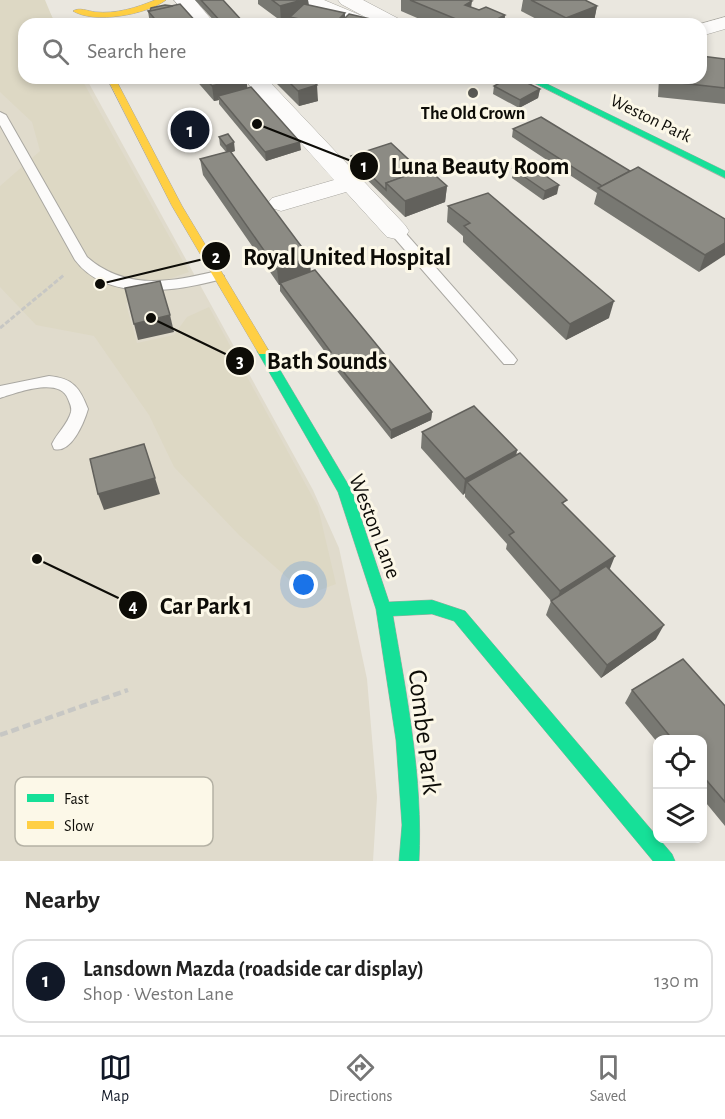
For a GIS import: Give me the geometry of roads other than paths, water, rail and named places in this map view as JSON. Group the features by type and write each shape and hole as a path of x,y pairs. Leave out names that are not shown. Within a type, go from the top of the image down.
{"street":[{"path":"184,0 200,18"},
{"path":"310,0 329,11 349,18"},
{"path":"348,0 382,18"},
{"path":"74,5 96,15 113,14 159,2"},
{"path":"142,18 159,2"},
{"path":"707,28 725,23"},
{"name":"Weston Lane","path":"115,84 177,206 345,491 384,609 414,605 443,607 459,616 665,861"},
{"path":"260,84 396,231"},
{"name":"Weston Park","path":"540,84 725,175"},
{"path":"281,203 350,183"},
{"name":"Combe Park","path":"384,609 405,740 411,825 409,861"}],"lane":[{"path":"0,115 82,260 111,280 133,283 185,284 218,276"},
{"path":"396,231 509,360"},
{"path":"0,392 34,383 59,382 73,390 80,409 76,421 60,444"}],"place":[{"name":"The Old Crown","path":"473,93"},
{"name":"Luna Beauty Room","path":"257,124"},
{"name":"Lansdown Mazda (roadside car display)","path":"190,130"},
{"name":"Royal United Hospital","path":"100,284"},
{"name":"Bath Sounds","path":"151,318"},
{"name":"Car Park 1","path":"37,559"}]}
